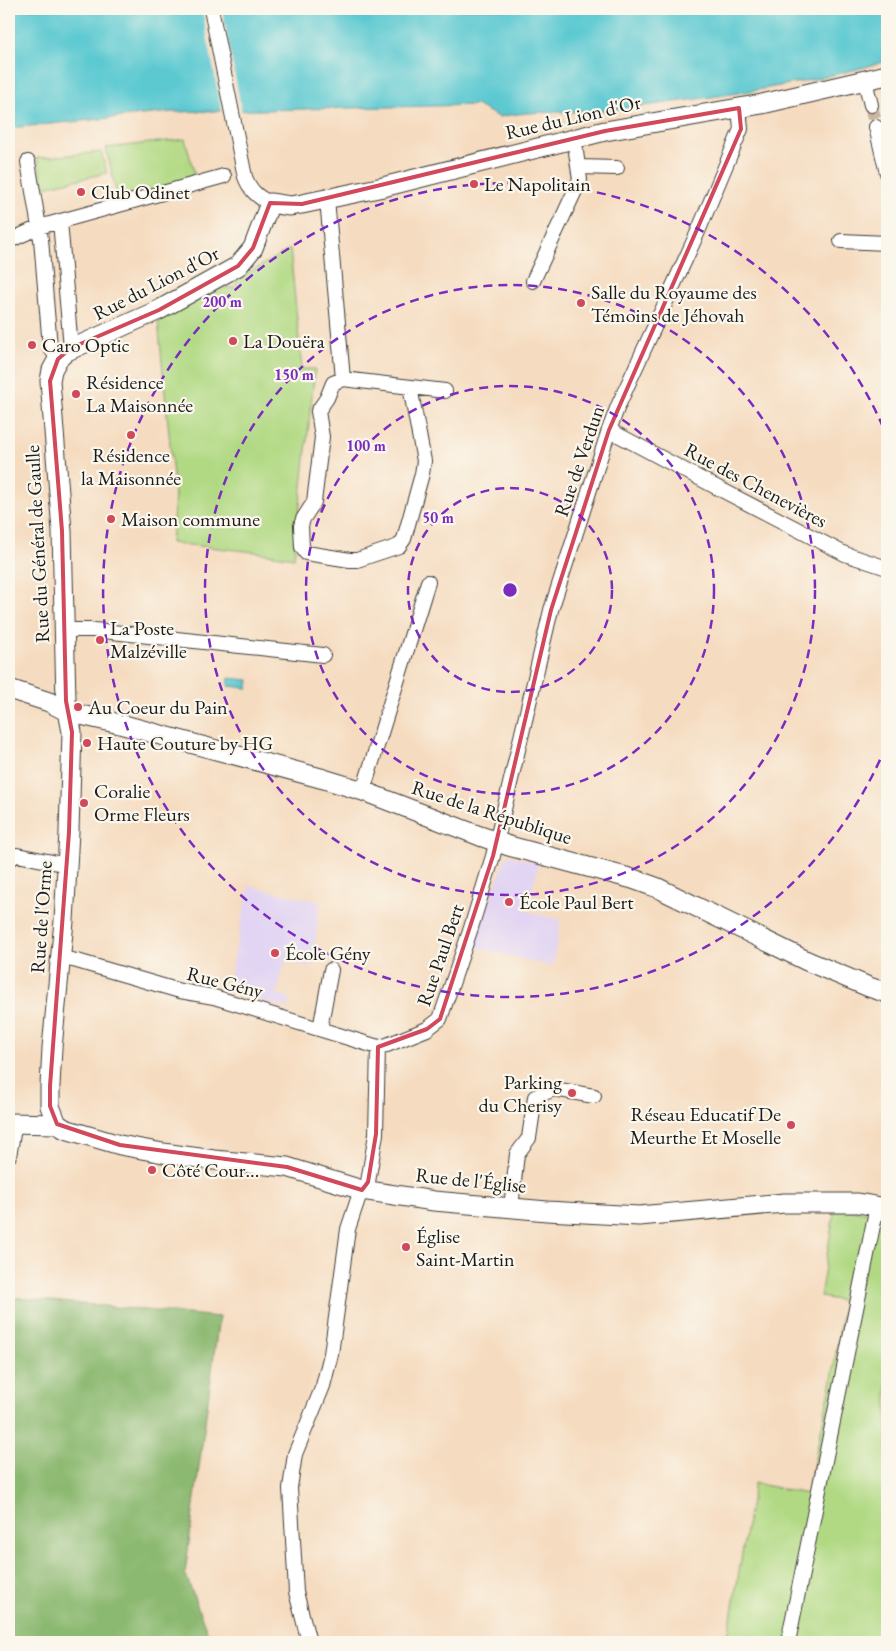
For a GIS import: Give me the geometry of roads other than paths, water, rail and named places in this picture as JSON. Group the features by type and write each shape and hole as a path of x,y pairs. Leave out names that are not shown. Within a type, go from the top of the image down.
{"main road":[{"name":"Rue du Lion d'Or","path":"64,354 159,310 238,266 253,248 270,203 290,206 327,199 383,187 605,131 739,108 887,75"},
{"name":"Rue du Général de Gaulle","path":"64,354 52,370 50,381 62,532 66,701 68,712"},
{"name":"Rue de la République","path":"9,689 49,702 68,712 120,724 324,779 363,791 496,842 633,879 658,888 807,961 887,993"},
{"name":"Rue de l'Orme","path":"57,1124 50,1106 50,1086 52,1048 62,958 68,865 72,732 68,712"},
{"path":"12,1123 57,1124"},
{"name":"Rue de l'Église","path":"57,1124 65,1129 120,1145 205,1159 288,1167 362,1190 434,1201 639,1216 785,1203 858,1202 882,1207"}],"street":[{"path":"212,9 239,148 248,184 257,196 270,203"},
{"path":"865,81 871,105"},
{"name":"Rue de Verdun","path":"496,842 551,610 609,430 618,406 697,234 741,129 739,108"},
{"path":"876,127 887,173"},
{"path":"533,281 580,180 574,138"},
{"path":"28,162 42,247 50,347 64,354"},
{"path":"578,167 617,168"},
{"path":"9,241 39,227 224,176"},
{"path":"327,199 343,379"},
{"name":"Rue du Général de Gaulle","path":"60,221 64,354"},
{"path":"841,241 887,243"},
{"path":"410,387 424,461 404,539 399,546 357,560 344,560 306,553 302,547 300,536 303,519 314,502 322,437 319,407 327,398 333,383 343,379 445,391"},
{"name":"Rue des Chenevières","path":"609,430 845,554 887,568"},
{"path":"363,791 428,582"},
{"path":"64,630 94,630 323,655"},
{"name":"Rue Paul Bert","path":"378,1047 427,1029 440,1019 470,931 496,842"},
{"path":"9,860 17,855 68,865"},
{"name":"Rue Gény","path":"62,958 180,991 214,997 378,1047"},
{"path":"320,1029 331,970"},
{"path":"309,1642 296,1592 290,1488 294,1454 323,1386 331,1354 348,1229 358,1199 368,1182 376,1134 378,1047"},
{"path":"511,1208 517,1154 529,1138 535,1097 554,1089 594,1096"},
{"path":"9,1156 12,1123"},
{"path":"788,1642 882,1207"}],"water":[{"path":"9,9 887,9 887,61 784,85 610,110 540,112 499,117 476,105 172,112 9,128"},
{"path":"229,678 249,680 248,688 228,686"}],"tunnel":[{"path":"871,105 876,127"}],"place":[{"name":"Le Napolitain","path":"474,184"},
{"name":"Club Odinet","path":"81,192"},
{"name":"Salle du Royaume des Témoins de Jéhovah","path":"581,303"},
{"name":"La Douëra","path":"233,341"},
{"name":"Caro Optic","path":"32,345"},
{"name":"Résidence La Maisonnée","path":"76,394"},
{"name":"Résidence la Maisonnée","path":"131,435"},
{"name":"Maison commune","path":"111,519"},
{"name":"La Poste Malzéville","path":"100,640"},
{"name":"Au Coeur du Pain","path":"78,707"},
{"name":"Haute Couture by HG","path":"87,743"},
{"name":"Coralie Orme Fleurs","path":"84,803"},
{"name":"École Paul Bert","path":"509,902"},
{"name":"École Gény","path":"275,953"},
{"name":"Parking du Cherisy","path":"572,1093"},
{"name":"Réseau Educatif De Meurthe Et Moselle","path":"791,1125"},
{"name":"Côté Cour...","path":"152,1170"},
{"name":"Église Saint-Martin","path":"406,1247"}]}
